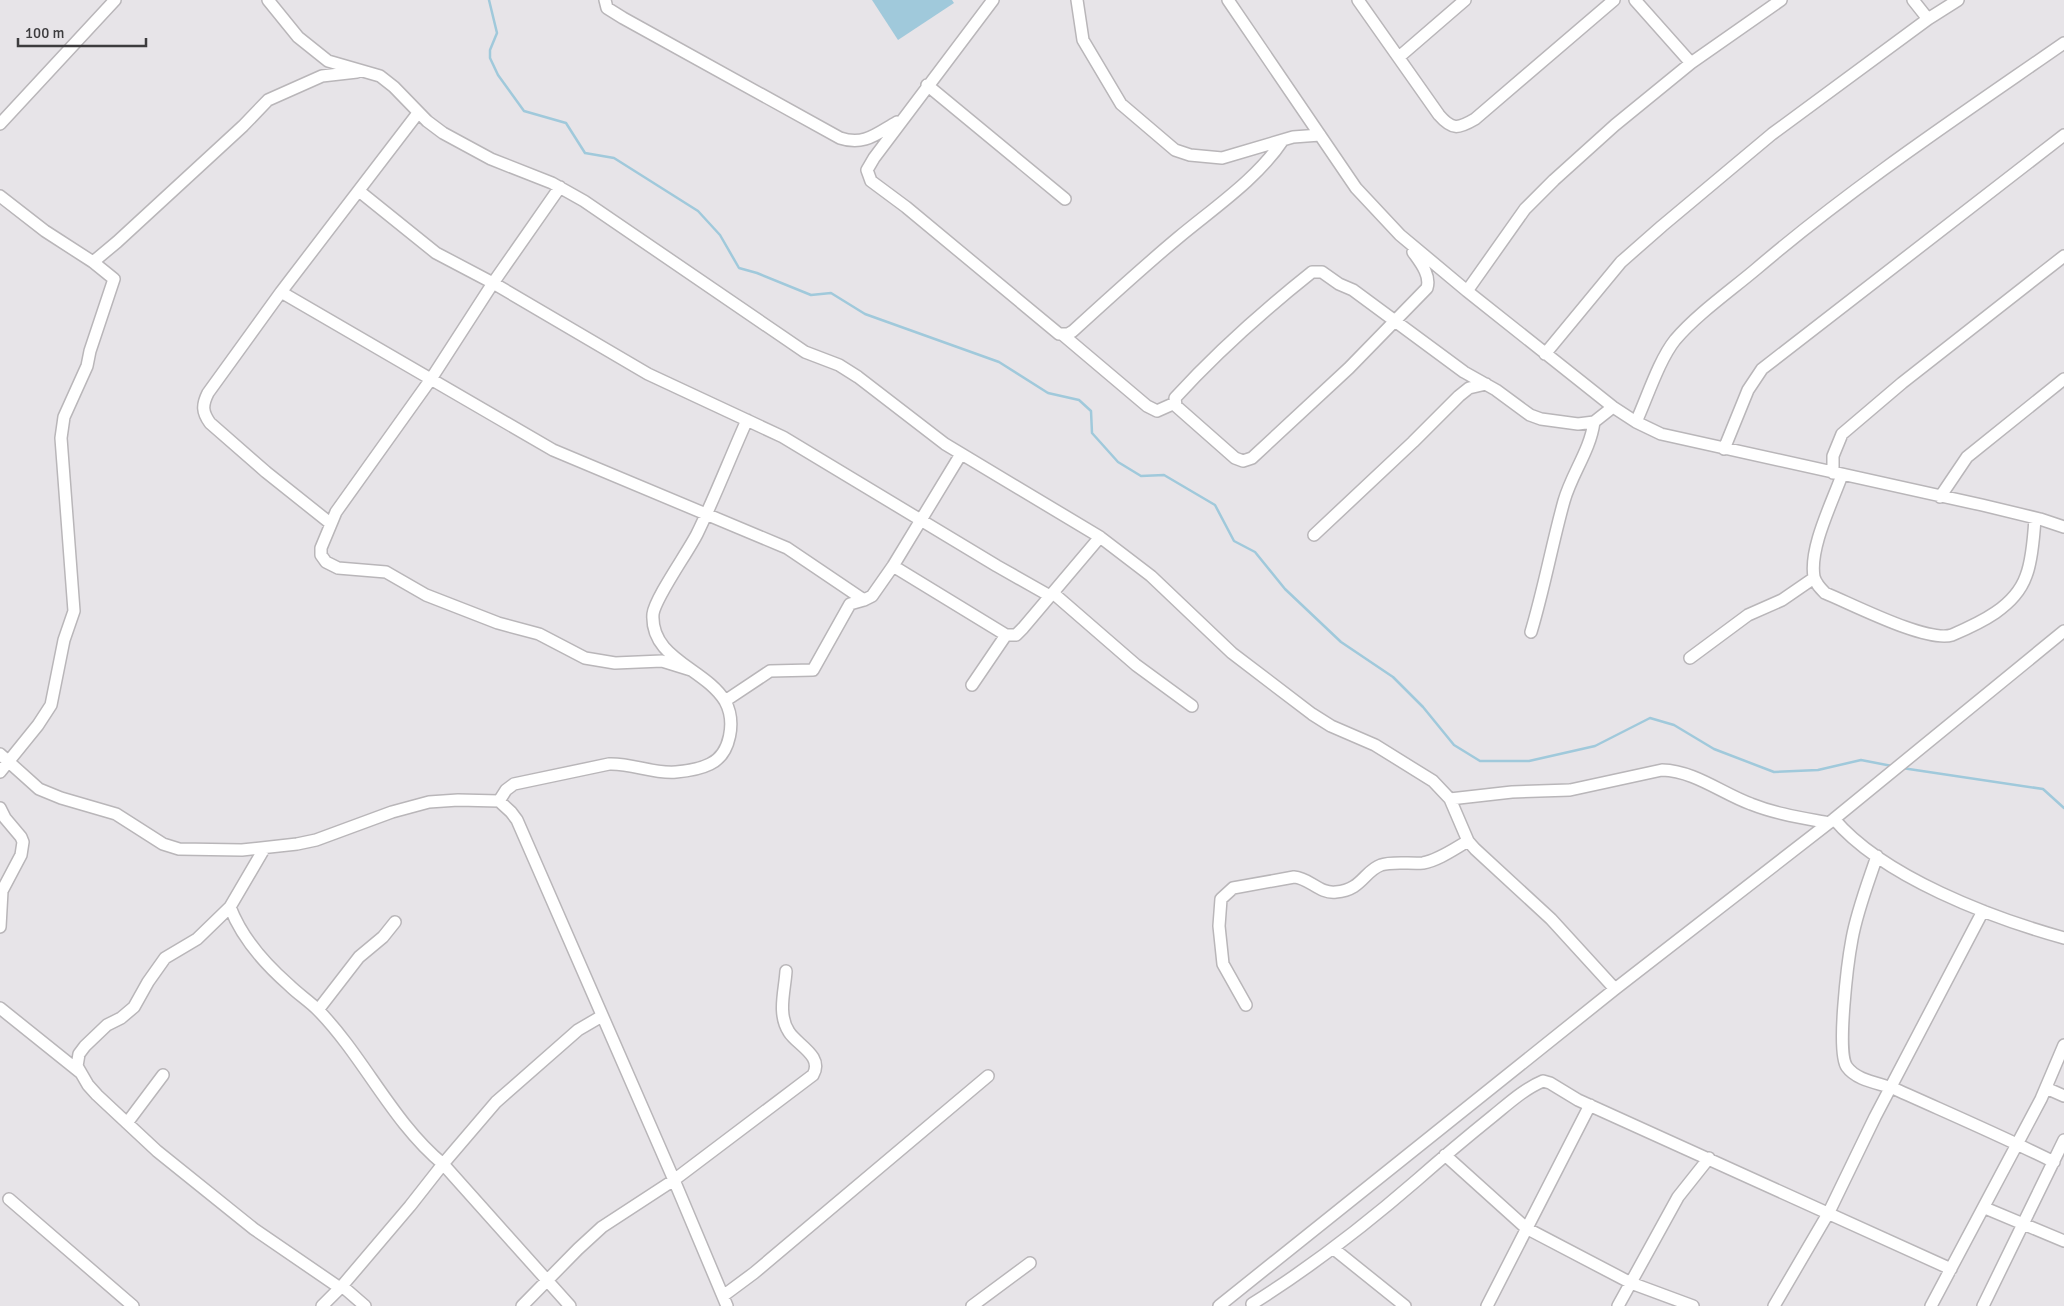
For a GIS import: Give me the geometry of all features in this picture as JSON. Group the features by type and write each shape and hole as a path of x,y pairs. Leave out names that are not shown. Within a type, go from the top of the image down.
{"street":[{"path":"0,124 116,0"},
{"path":"268,0 308,47 336,65 380,76 394,87 418,113 443,133 491,159 560,187 617,223 805,352 833,362 858,377 929,433 961,454 1100,537 1151,576 1232,654 1305,708 1331,726 1375,745 1433,781 1450,799 1468,842 1551,919 1615,989"},
{"path":"605,0 607,8 623,18 840,138 851,141 866,140 902,119"},
{"path":"993,0 868,166 867,175 871,181 1013,294 1054,331 1063,335 1147,406 1157,411 1175,403"},
{"path":"1077,0 1083,40 1116,96 1126,109 1146,123 1171,147 1190,155 1222,158 1304,135 1320,135"},
{"path":"1228,0 1356,188 1400,234 1544,354 1613,407 1636,422 1661,434 2035,518 2064,527"},
{"path":"1358,0 1439,115 1448,126 1455,127 1467,124 1475,119 1614,0"},
{"path":"1399,58 1465,0"},
{"path":"1635,0 1691,63"},
{"path":"1467,291 1525,209 1554,180 1615,125 1691,63 1781,0"},
{"path":"1913,0 1928,19"},
{"path":"1544,354 1628,256 1772,134 1928,19 1958,0"},
{"path":"1636,422 1665,356 1675,340 1692,324 1790,240 1866,182 2064,43"},
{"path":"93,262 249,121 268,100 322,76 362,71"},
{"path":"927,86 1065,199"},
{"path":"330,523 266,472 210,423 202,409 208,393 281,292 418,113"},
{"path":"1724,449 1748,390 1762,369 2064,135"},
{"path":"1063,335 1073,331 1171,244 1249,179 1272,156 1283,140"},
{"path":"560,187 493,283 431,379 345,498 330,523 321,548 321,555 332,566 386,572 426,595 498,623 539,634 577,654 596,661 615,664 662,661 691,670"},
{"path":"359,191 436,253 493,283 632,365 783,437 997,566 1051,595 1136,664 1192,706"},
{"path":"0,196 45,231 93,262 114,279 90,351 87,366 64,417 61,438 74,611 64,640 51,705 4,758 0,772"},
{"path":"1400,234 1420,262 1429,283 1420,296 1396,320 1248,461 1235,458 1180,410 1175,403 1175,398 1182,390 1237,336 1312,272 1322,272 1344,287 1353,290 1396,320 1464,372 1486,384 1530,415 1541,419 1578,424 1594,422 1613,407"},
{"path":"2035,518 2027,575 2012,600 2004,607 1961,632 1944,638 1927,635 1825,593 1817,585 1814,578 1815,553 1837,474 1833,456 1842,434 2064,256"},
{"path":"281,292 492,416 559,453 787,548 864,600"},
{"path":"1940,497 1966,457 2064,379"},
{"path":"1314,535 1459,396 1469,388 1486,384"},
{"path":"499,801 506,790 514,784 609,764 618,764 652,772 699,768 709,765 724,751 729,740 730,725 725,702 706,681 671,656 660,642 654,625 654,613 662,594 698,533 746,420"},
{"path":"1531,632 1564,501 1571,480 1590,444 1594,422"},
{"path":"725,702 770,671 813,670 850,604 872,596 961,454"},
{"path":"892,566 1006,635 1016,635 1100,537"},
{"path":"1690,658 1748,615 1782,600 1814,578"},
{"path":"1218,1306 1615,989 1832,821 2064,631"},
{"path":"972,685 1006,635"},
{"path":"4,758 39,789 55,796 116,814 170,847 180,849 264,848 316,840 392,812 429,802 470,799 499,801 517,820 725,1301 754,1273 988,1076"},
{"path":"1450,799 1512,792 1570,790 1662,770 1675,770 1691,774 1751,804 1792,816 1832,821 1846,834 1877,856 1917,881 1983,911 2064,938"},
{"path":"0,808 23,842 21,855 1,891 0,927"},
{"path":"1246,1005 1224,964 1219,926 1221,899 1228,891 1248,885 1299,877 1325,892 1346,891 1360,884 1380,865 1426,862 1439,858 1468,842"},
{"path":"264,848 230,907 197,939 165,958 148,982 134,1007 122,1018 107,1025 85,1046 77,1059 77,1066 97,1095 158,1151 254,1230 341,1287 365,1306"},
{"path":"1877,856 1852,939 1846,984 1842,1048 1845,1065 1849,1070 1863,1078 1892,1088 2054,1162"},
{"path":"230,907 242,932 278,975 318,1010 406,1124 570,1306"},
{"path":"1774,1306 1829,1212 1983,911"},
{"path":"318,1010 359,957 383,937 395,922"},
{"path":"522,1306 602,1227 674,1180 811,1077 815,1072 814,1058 789,1033 784,1022 782,1005 786,971"},
{"path":"0,1008 81,1073"},
{"path":"322,1306 341,1287 496,1102 578,1030 602,1016"},
{"path":"1931,1306 2018,1144 2046,1088 2064,1045"},
{"path":"127,1123 163,1075"},
{"path":"1243,1286 1252,1305 1296,1276 1363,1227 1445,1155 1525,1090 1543,1081 1590,1105 1951,1269"},
{"path":"2046,1088 2064,1096"},
{"path":"1487,1306 1590,1105"},
{"path":"1984,1306 2064,1140"},
{"path":"1445,1155 1526,1228 1631,1283 1693,1306"},
{"path":"1618,1306 1678,1197 1709,1158"},
{"path":"9,1198 133,1306"},
{"path":"1985,1208 2064,1241"},
{"path":"1334,1248 1405,1306"},
{"path":"972,1306 1030,1263"}],"water":[{"path":"872,0 952,0 954,3 898,40"}],"waterway":[{"path":"489,0 497,33 490,50 490,58 498,75 524,111 566,123 585,153 614,158 698,211 720,235 739,268 757,273 811,295 831,293 865,314 999,362 1048,393 1079,400 1091,411 1092,433 1118,462 1141,476 1164,475 1215,505 1234,541 1255,552 1285,589 1341,642 1393,677 1423,707 1454,745 1480,761 1529,761 1595,746 1650,718 1674,725 1714,749 1774,772 1818,770 1861,760 1892,766"},
{"path":"1902,768 2043,789 2064,808"}]}
